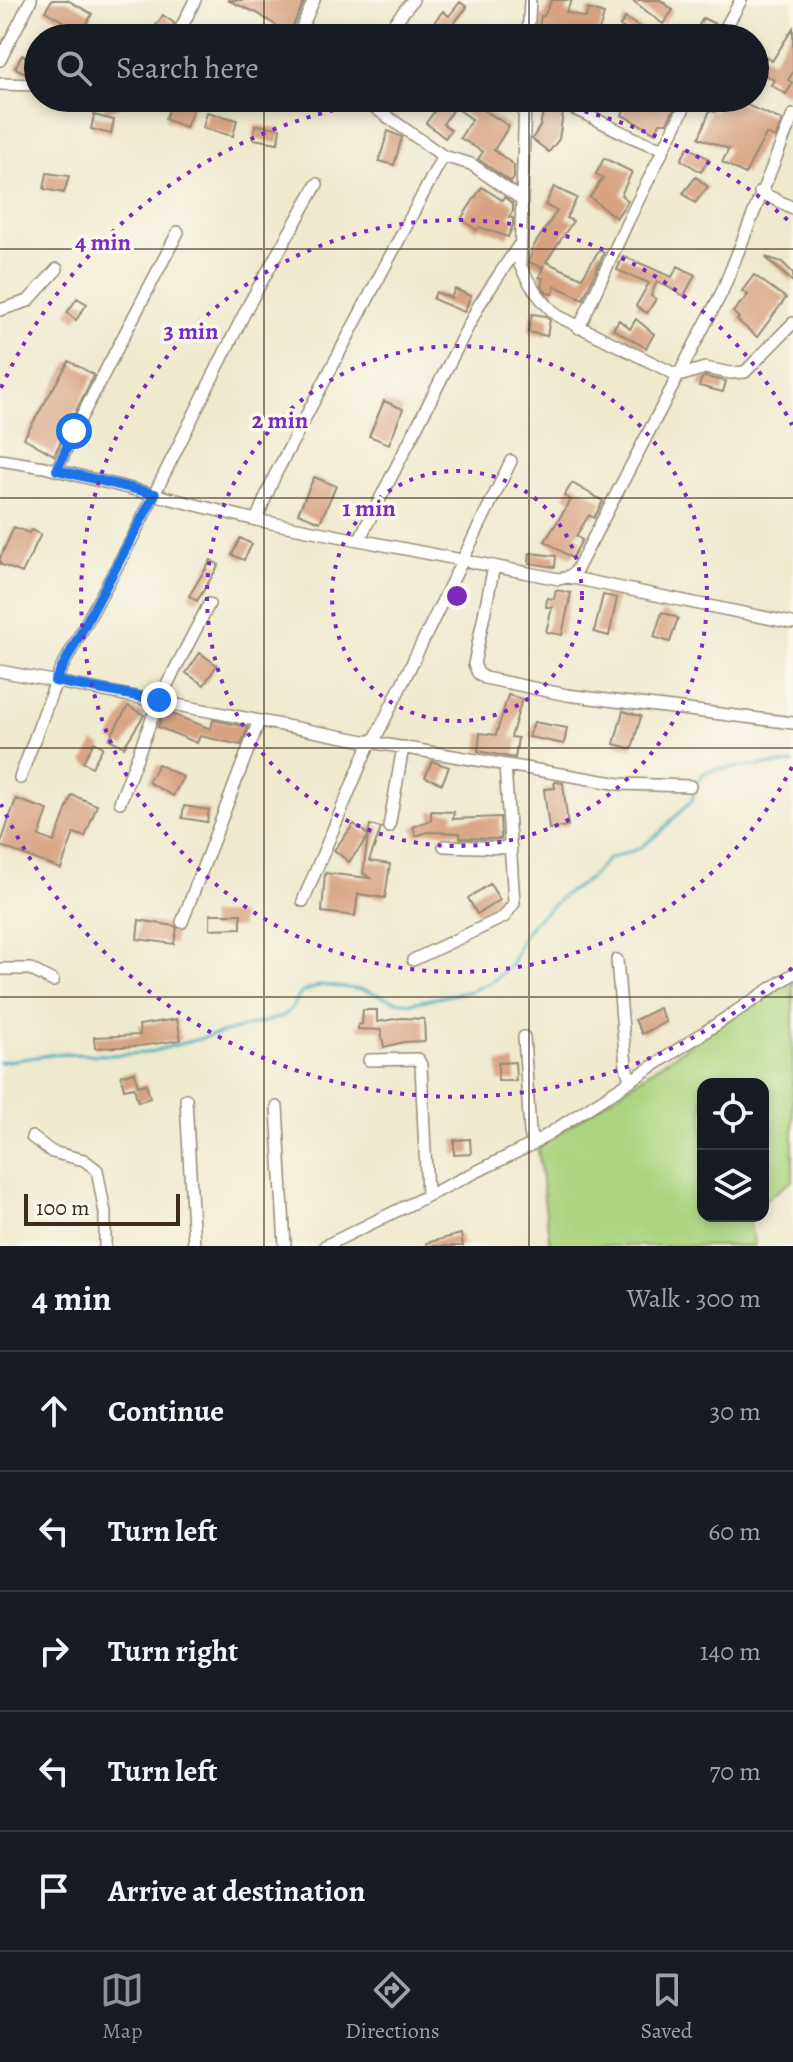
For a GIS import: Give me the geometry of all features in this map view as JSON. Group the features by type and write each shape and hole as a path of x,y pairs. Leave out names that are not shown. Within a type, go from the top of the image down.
{"street":[{"path":"0,60 31,0"},
{"path":"183,24 195,0"},
{"path":"303,24 314,0"},
{"path":"393,24 413,0"},
{"path":"529,24 530,0"},
{"path":"728,24 741,0"},
{"path":"0,84 24,85"},
{"path":"381,112 443,156 471,164 521,199"},
{"path":"524,112 520,265 547,307 579,328 679,376 705,368 745,372 793,323"},
{"path":"577,112 620,133 663,148"},
{"path":"579,328 682,112"},
{"path":"568,577 576,571 722,292 793,115"},
{"path":"256,520 275,475 443,156"},
{"path":"20,778 55,681 155,494 249,304 317,184"},
{"path":"760,192 793,208"},
{"path":"57,470 74,431 178,232"},
{"path":"359,540 479,305 519,245"},
{"path":"0,310 28,301 57,269"},
{"path":"0,460 57,470 256,520 559,579 568,577 792,623"},
{"path":"303,901 370,742 376,737 511,461"},
{"path":"494,566 474,664 478,673 485,678 567,695 793,723"},
{"path":"120,802 159,700 209,604"},
{"path":"0,671 505,765 620,784 690,786"},
{"path":"182,922 259,721"},
{"path":"389,827 403,747"},
{"path":"413,960 508,913 514,903 505,765"},
{"path":"444,846 511,848"},
{"path":"617,960 630,1081"},
{"path":"0,969 30,969 53,981"},
{"path":"325,1246 533,1144 793,974"},
{"path":"524,1037 533,1144"},
{"path":"369,1060 418,1059 421,1065 427,1195"},
{"path":"186,1099 194,1246"},
{"path":"277,1107 285,1246"},
{"path":"32,1137 52,1152 84,1160 97,1170 105,1213 105,1246"}],"green space":[{"path":"793,975 793,1180 769,1198 769,1078 697,1078 697,1222 749,1222 755,1246 550,1246 538,1149"}],"building":[{"path":"52,0 67,0 92,14 86,24 68,24 45,11"},
{"path":"227,0 305,0 294,24 274,24"},
{"path":"552,0 572,0 566,12 586,18 588,9 604,14 601,24 540,24 541,16 544,16"},
{"path":"632,0 660,0 673,10 663,24"},
{"path":"460,2 467,7 453,24 433,24 443,11 449,16"},
{"path":"163,15 174,23 174,24 157,24"},
{"path":"625,18 635,24 621,24"},
{"path":"703,18 715,24 700,24"},
{"path":"793,28 793,72 788,80 793,83 786,94 771,85 774,80 769,77 769,59 772,61"},
{"path":"22,55 24,56 24,72 15,68"},
{"path":"168,112 192,112 186,128 165,119"},
{"path":"207,112 237,120 233,136 203,128"},
{"path":"434,112 451,112 443,124 451,130 445,138 426,123"},
{"path":"462,112 487,112 509,126 494,150 514,165 511,182 478,159 483,152 460,138 472,119"},
{"path":"543,112 563,114 559,139 549,152 532,139 540,126"},
{"path":"623,112 673,112 667,123 660,123 656,133 622,115"},
{"path":"709,112 763,112 782,120 775,138 766,134 745,174 722,162 729,149 699,138"},
{"path":"94,115 114,120 111,134 91,129"},
{"path":"255,125 280,128 278,143 253,139"},
{"path":"388,131 402,137 394,165 379,161"},
{"path":"688,147 709,159 701,172 681,160"},
{"path":"604,158 632,172 621,195 628,201 616,218 590,197 603,178 596,174"},
{"path":"47,173 69,176 64,193 44,189"},
{"path":"696,177 708,187 695,203 683,193"},
{"path":"482,187 513,204 509,217 513,218 513,225 508,237 479,227 477,230 461,219"},
{"path":"554,187 577,198 566,218 573,221 546,262 582,278 599,250 604,253 583,299 555,286 553,294 547,293 541,285 543,278 539,277 544,265 542,268 529,262 533,247 557,211 545,205"},
{"path":"623,256 672,277 678,266 695,275 684,296 657,281 651,296 656,299 647,313 636,306 649,283 617,270"},
{"path":"765,257 782,262 793,273 793,282"},
{"path":"754,275 786,298 757,337 737,320 739,318 733,312 748,295 742,291"},
{"path":"455,289 471,296 464,312 433,299 436,292 451,298"},
{"path":"77,298 87,304 76,320 67,313"},
{"path":"532,314 546,316 550,320 547,336 528,332"},
{"path":"636,319 654,334 646,348 613,329 619,320 630,329"},
{"path":"69,361 94,375 54,455 24,438"},
{"path":"705,377 726,381 723,392 699,386"},
{"path":"384,401 403,409 389,444 369,436"},
{"path":"314,477 336,486 320,522 298,513"},
{"path":"572,483 603,501 594,518 589,515 576,536 582,540 572,558 545,541 571,500 564,496"},
{"path":"14,527 41,534 22,573 0,564"},
{"path":"240,538 252,544 244,560 232,555"},
{"path":"530,553 556,556 555,567 529,563"},
{"path":"211,560 219,565 197,601 189,596"},
{"path":"556,590 571,593 562,635 546,632 552,607 546,607 547,598 554,599"},
{"path":"603,595 617,598 609,636 594,632"},
{"path":"662,612 678,618 670,642 654,637"},
{"path":"200,653 217,665 204,685 186,673"},
{"path":"508,695 522,699 511,737 518,738 515,758 478,751 480,733 496,735"},
{"path":"128,706 144,715 124,747 109,739"},
{"path":"164,711 211,729 213,720 248,727 241,745 200,736 197,743 158,727"},
{"path":"623,711 641,716 632,749 614,744"},
{"path":"534,722 567,728 564,744 529,737"},
{"path":"94,742 103,747 92,767 83,762"},
{"path":"432,761 449,767 442,784 425,777"},
{"path":"158,764 183,777 173,796 148,782"},
{"path":"554,782 563,783 568,826 549,829 544,789 555,788"},
{"path":"72,795 97,805 85,837 74,833 61,869 0,846 16,799 48,810 39,836 54,842"},
{"path":"184,806 209,810 207,822 182,818"},
{"path":"431,811 454,812 453,819 500,817 501,839 460,838 460,833 427,832 416,836 413,827 431,820"},
{"path":"354,824 368,835 370,825 381,828 369,861 390,864 385,898 358,894 355,916 322,912 325,873 370,878 363,873 368,837 349,862 334,850"},
{"path":"490,884 500,900 477,914 468,898"},
{"path":"210,914 241,914 241,928 210,929"},
{"path":"139,920 177,928 174,944 137,939"},
{"path":"659,1008 666,1022 642,1034 635,1020"},
{"path":"363,1010 377,1010 377,1022 401,1018 424,1019 425,1041 384,1047 381,1030 358,1029 358,1025 362,1024"},
{"path":"177,1019 181,1040 95,1048 94,1037 140,1035 139,1025"},
{"path":"515,1062 516,1081 498,1081 498,1063"},
{"path":"135,1072 138,1086 146,1084 150,1098 138,1102 134,1087 124,1089 121,1075"},
{"path":"470,1139 471,1154 454,1155 454,1140"},
{"path":"461,1234 463,1246 426,1246 426,1243"}],"waterway":[{"path":"0,1062 58,1054 146,1053 282,1017 301,993 321,985 365,990 411,1003 471,991 493,981 512,964 521,940 532,924 564,895 589,879 608,859 640,848 659,833 692,800 697,782 704,773 717,769 793,763"}],"route":[{"path":"74,431 57,470 155,494 55,681 159,700"}]}
